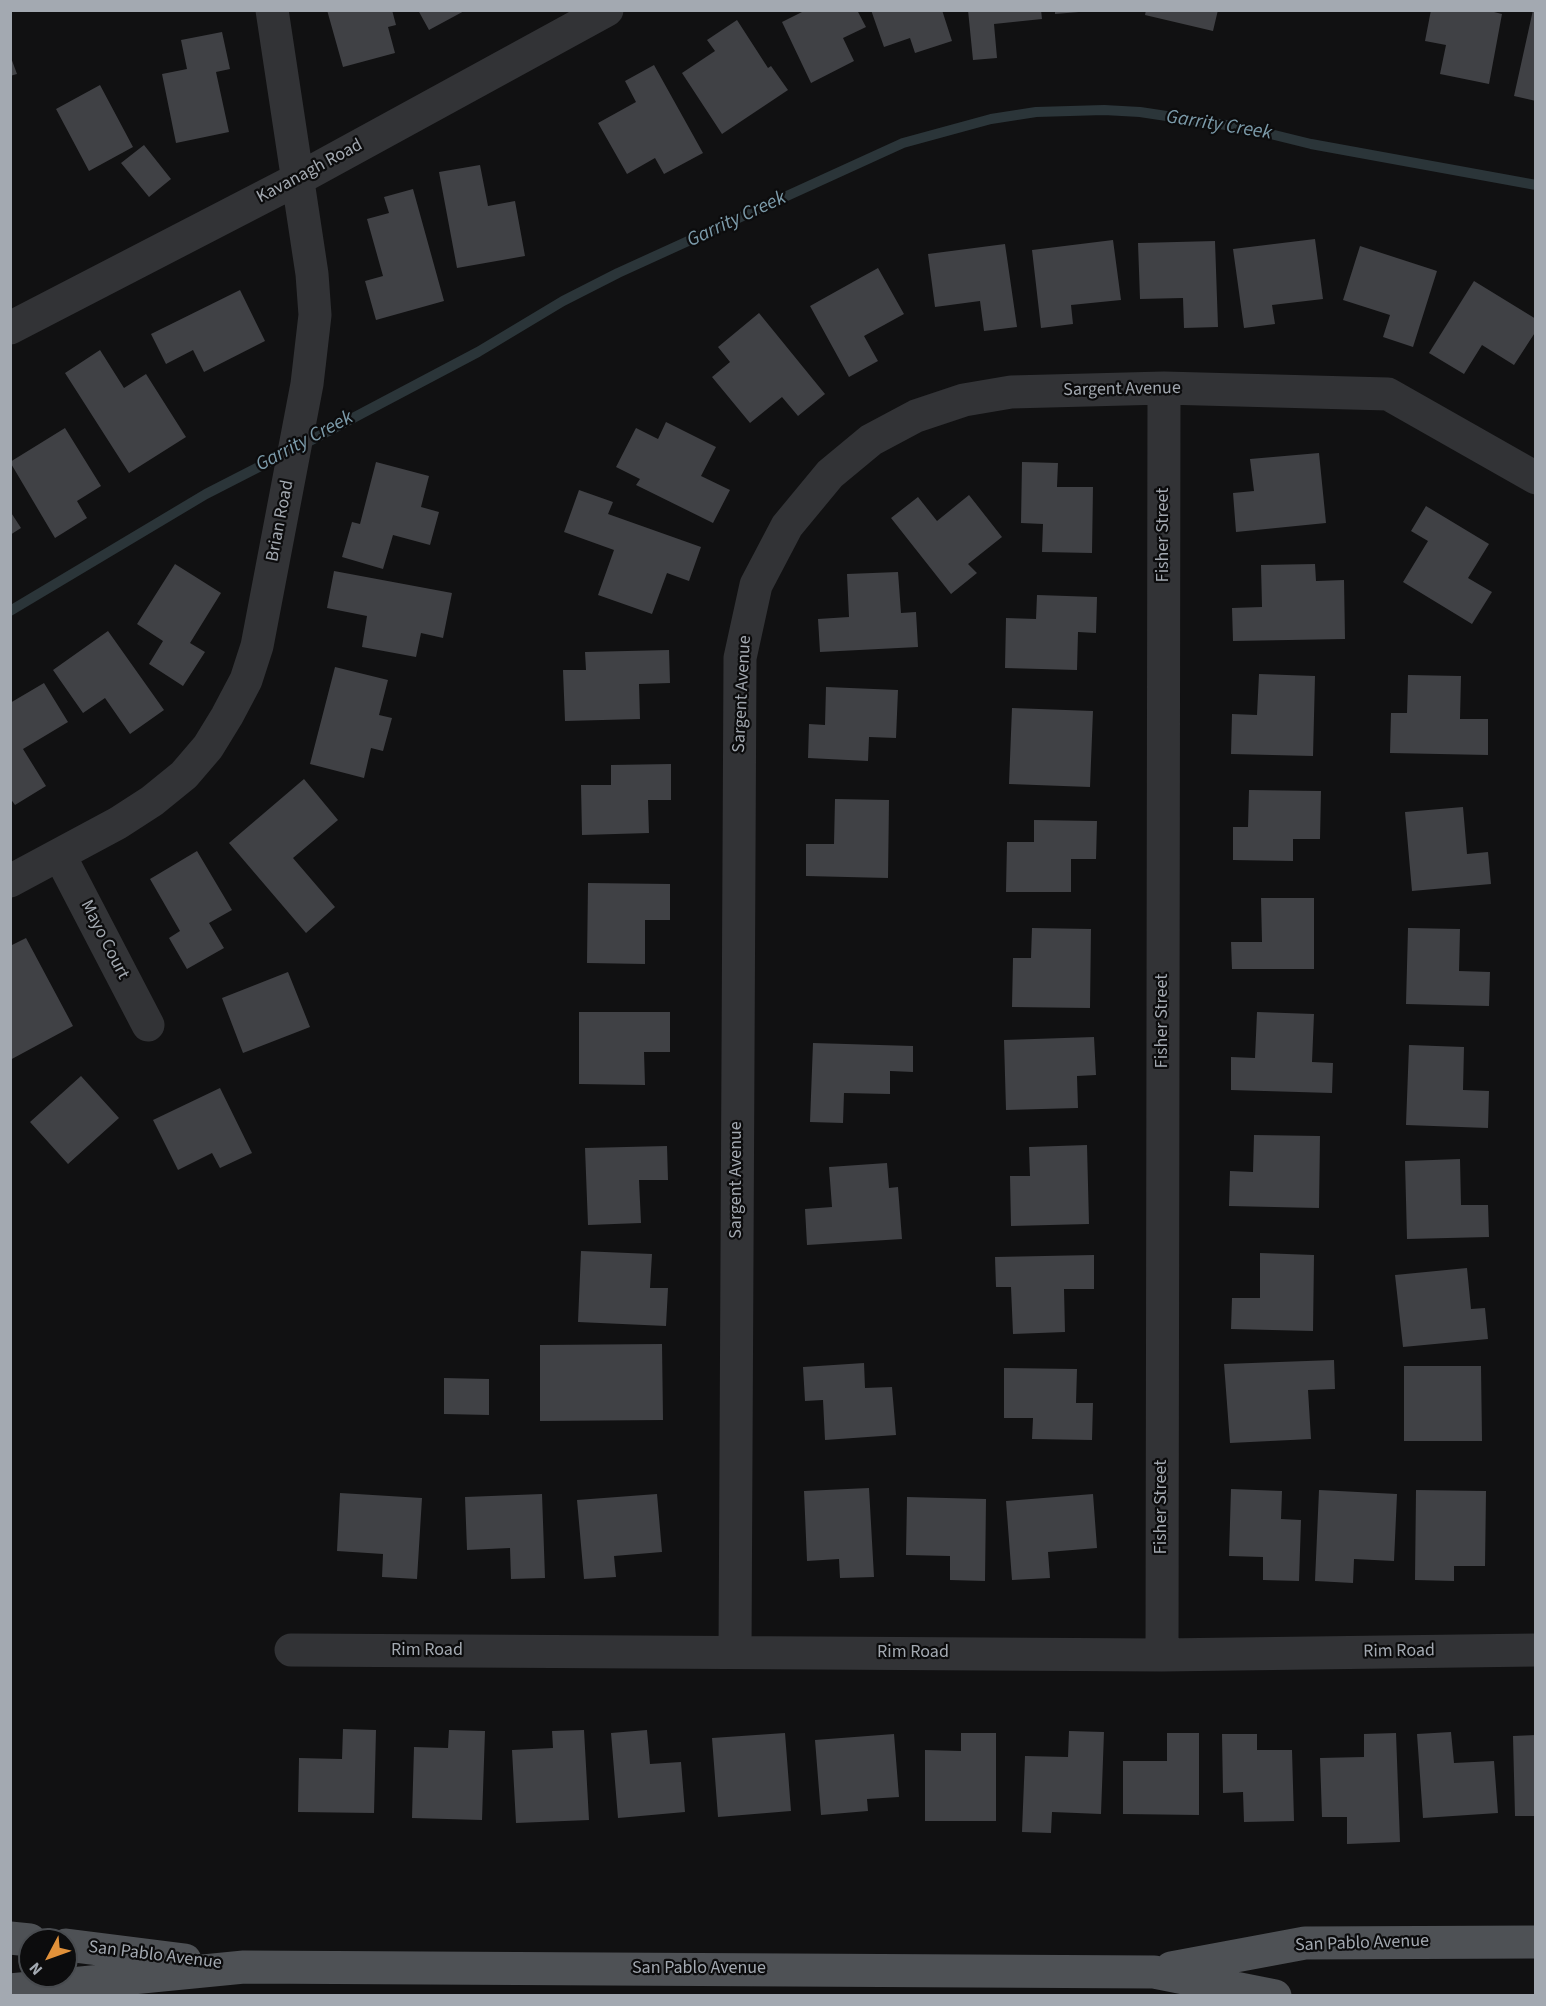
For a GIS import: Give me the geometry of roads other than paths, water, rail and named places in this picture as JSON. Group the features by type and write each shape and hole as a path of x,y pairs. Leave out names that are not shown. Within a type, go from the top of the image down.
{"main road":[{"name":"San Pablo Avenue","path":"1154,1972 1305,1943 1536,1942"},
{"name":"San Pablo Avenue","path":"78,1946 244,1967"},
{"name":"San Pablo Avenue","path":"10,1990 244,1967 1154,1972 1275,1995"}],"street":[{"name":"Brian Road","path":"10,882 60,856 152,801 184,776 208,747 227,716 246,680 257,646 313,350 315,315 298,179 272,10"},
{"name":"Kavanagh Road","path":"10,328 298,179 607,10"},
{"name":"Sargent Avenue","path":"735,1652 740,658 756,585 787,526 830,474 872,440 916,416 964,400 1011,392 1164,388 1388,394 1536,478"},
{"name":"Fisher Street","path":"1162,1655 1164,388"},
{"name":"Mayo Court","path":"60,856 148,1025"},
{"name":"Rim Road","path":"291,1650 1162,1655 1536,1650"}],"waterway":[{"name":"Garrity Creek","path":"302,445 478,352 563,301 618,273 903,143 991,119 1036,112 1104,110 1140,112 1246,128 1311,144 1536,185"},
{"name":"Garrity Creek","path":"10,611 206,494 288,452"}]}
